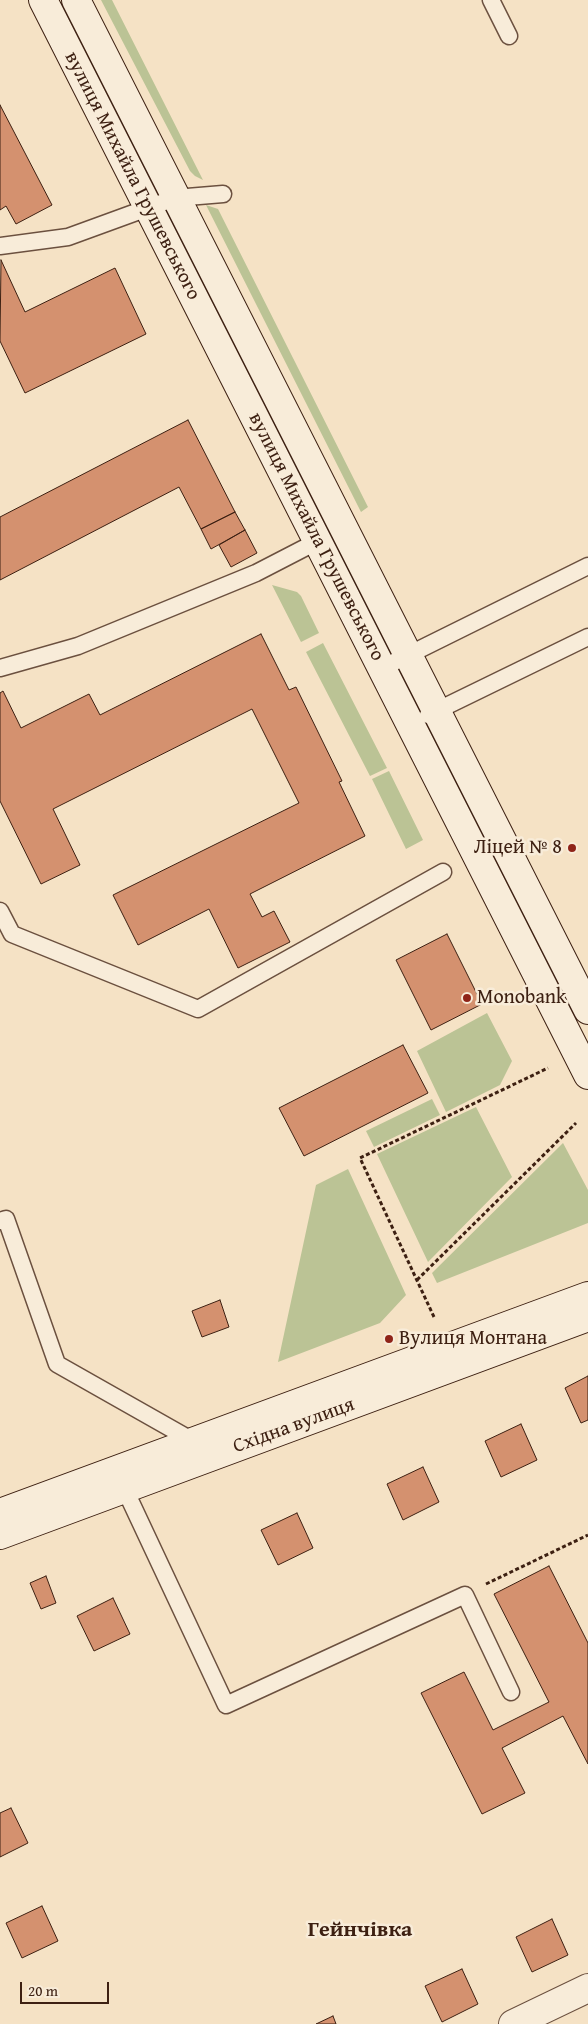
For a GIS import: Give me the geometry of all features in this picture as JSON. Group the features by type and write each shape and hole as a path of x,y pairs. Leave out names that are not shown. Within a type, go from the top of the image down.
{"main road":[{"name":"вулиця Михайла Грушевського","path":"43,0 588,1075"},
{"name":"вулиця Михайла Грушевського","path":"76,0 588,1010"},
{"name":"Східна вулиця","path":"0,1535 120,1479 193,1441 588,1296"},
{"name":"Східна вулиця","path":"0,1513 120,1479 588,1317"},
{"path":"513,2024 588,1988"}],"lane":[{"path":"491,0 509,36"},
{"path":"0,246 68,237 175,198 223,194"},
{"path":"0,668 78,646 256,573 318,542"},
{"path":"382,668 588,566"},
{"path":"410,724 588,637"},
{"path":"0,911 12,934 198,1009 443,872"},
{"path":"0,1222 6,1219 57,1364 193,1441"},
{"path":"120,1479 226,1705 465,1594 511,1692"}],"path":[{"path":"434,1316 360,1158 548,1068"},
{"path":"417,1280 576,1123"},
{"path":"465,1594 588,1535"}],"green space":[{"path":"101,0 112,0 203,180 190,171"},
{"path":"206,205 218,209 368,507 361,512"},
{"path":"272,585 297,592 301,596 319,633 301,642"},
{"path":"323,643 387,768 370,776 306,652"},
{"path":"389,771 423,840 406,849 372,779"},
{"path":"487,1013 512,1061 500,1085 446,1112 417,1051"},
{"path":"432,1099 440,1115 374,1147 366,1131"},
{"path":"476,1107 512,1177 428,1262 377,1154"},
{"path":"563,1143 588,1190 588,1223 437,1283 432,1273"},
{"path":"348,1169 406,1295 380,1323 278,1362 316,1185"}],"building":[{"path":"0,105 52,205 16,224 6,206 0,210"},
{"path":"1,260 25,312 115,268 146,334 25,393 0,341"},
{"path":"188,420 235,512 201,529 179,487 0,580 0,517"},
{"path":"235,512 245,530 211,549 201,529"},
{"path":"245,530 257,553 231,567 219,545"},
{"path":"261,634 289,690 296,687 342,781 339,782 365,836 250,894 262,917 274,911 290,942 238,968 209,909 138,945 113,895 299,803 252,709 53,809 80,865 41,884 0,801 0,693 3,691 21,728 89,694 100,715"},
{"path":"447,934 482,1004 431,1030 396,960"},
{"path":"403,1045 428,1093 304,1156 279,1108"},
{"path":"220,1300 229,1327 202,1337 192,1311"},
{"path":"588,1376 588,1420 581,1423 565,1388"},
{"path":"521,1424 537,1460 501,1477 485,1441"},
{"path":"423,1467 439,1502 403,1520 387,1484"},
{"path":"297,1513 313,1548 278,1565 261,1530"},
{"path":"549,1566 588,1643 588,1764 563,1716 502,1748 525,1793 482,1814 421,1693 464,1672 493,1730 549,1702 494,1594"},
{"path":"46,1576 56,1603 41,1609 30,1583"},
{"path":"113,1598 130,1634 94,1651 77,1616"},
{"path":"11,1808 28,1843 0,1857 0,1813"},
{"path":"42,1906 58,1941 22,1958 6,1923"},
{"path":"552,1919 568,1955 532,1972 516,1937"},
{"path":"462,1969 478,2004 442,2022 425,1986"},
{"path":"333,2016 336,2024 316,2024"}],"place":[{"name":"Ліцей № 8","path":"572,848"},
{"name":"Monobank","path":"467,998"},
{"name":"Вулиця Монтана","path":"389,1339"}],"district":[{"name":"Гейнчівка","path":"360,1930"}]}
